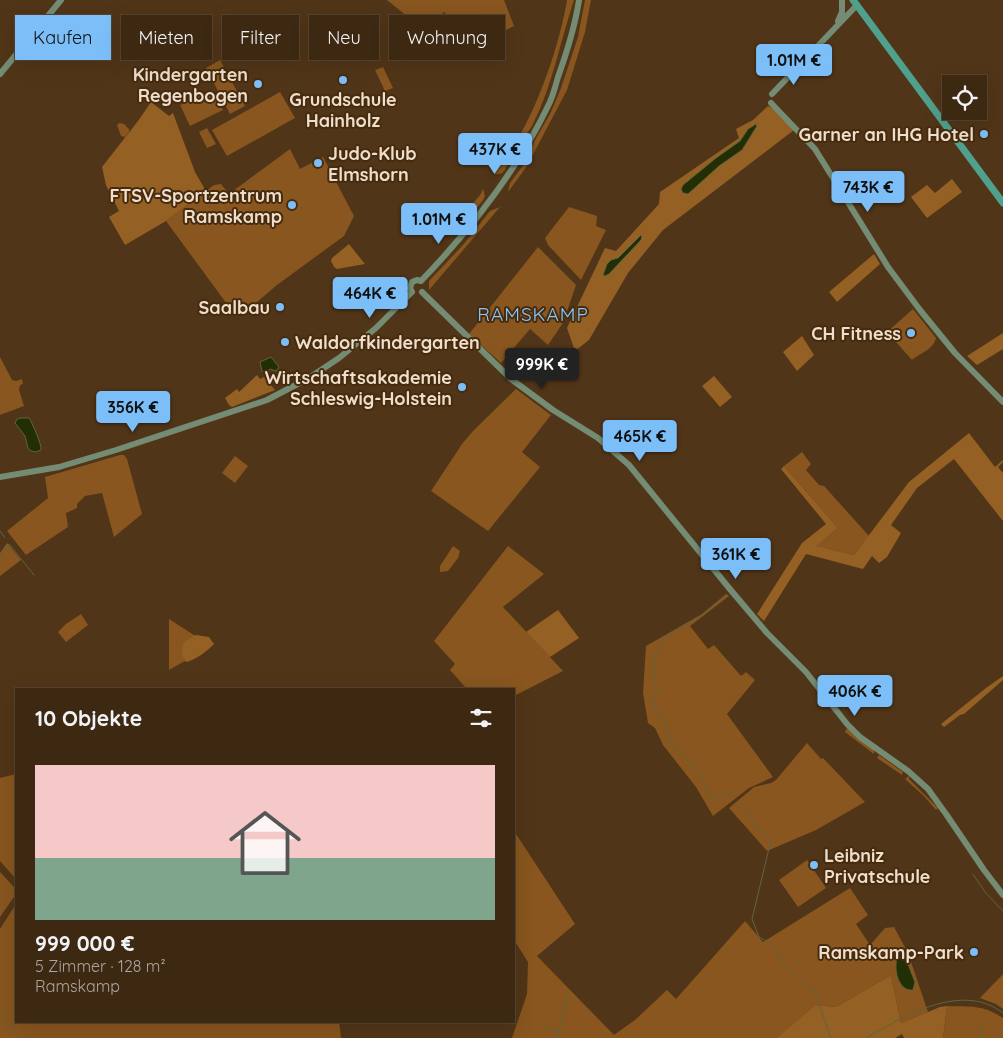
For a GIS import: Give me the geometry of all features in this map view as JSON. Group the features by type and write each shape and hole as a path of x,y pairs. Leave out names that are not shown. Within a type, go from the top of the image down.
{"main road":[{"path":"855,2 1003,203"}],"street":[{"path":"0,74 61,0"},
{"path":"421,281 464,233 496,193 530,140 549,104 566,54 579,0"},
{"path":"836,27 842,12 842,0"},
{"path":"772,94 836,27 855,2"},
{"path":"772,103 815,149 888,267 958,356 1003,402"},
{"path":"412,292 410,288 412,282 416,280 421,281"},
{"path":"421,281 424,288 422,292"},
{"path":"412,292 416,294 422,292"},
{"path":"0,477 59,467 266,400 309,378 339,358 376,328 412,292"},
{"path":"422,292 516,384 552,410 598,438 628,465 739,600 801,666 847,724 860,738 908,771 928,790 1003,894"}],"shaded area":[{"path":"387,0 504,0 514,26 505,30 505,15 448,15 444,12 441,15 406,15"},
{"path":"567,0 574,0 551,80 540,110 531,128 512,152 505,170 502,173 495,174 517,140 535,104 555,51"},
{"path":"585,0 591,0 585,32 567,90 527,166 508,192 510,183 527,160 561,88 578,37"},
{"path":"220,60 245,106 230,114 206,68"},
{"path":"383,67 393,88 385,91 375,70"},
{"path":"213,90 223,110 190,126 180,105"},
{"path":"280,92 295,118 227,156 212,130"},
{"path":"151,102 169,116 173,113 195,172 206,191 166,221 125,245 109,217 119,211 106,185 102,167"},
{"path":"768,106 794,130 663,230 628,273 589,340 575,351 567,328 605,248 616,251 659,204 660,192 739,138 736,129 753,120","holes":["755,129 742,150 719,166 688,194 683,192 683,185","642,236 640,240 605,276 611,260 618,258"]},
{"path":"119,123 124,124 129,129 125,137 121,136 117,125"},
{"path":"756,124 757,126 742,150 719,166 688,194 683,193 681,189 683,185 740,141 748,129"},
{"path":"207,128 216,144 207,148 199,132"},
{"path":"290,149 300,169 323,157 354,216 344,236 257,302 235,315 166,221 214,185 221,184 229,194"},
{"path":"952,179 962,192 927,218 911,197 927,185 935,193"},
{"path":"483,189 485,196 483,200 459,231 456,233 450,231 480,195"},
{"path":"500,207 429,290 429,281 463,245 490,211"},
{"path":"569,207 597,216 596,226 606,230 581,280 548,245 545,238"},
{"path":"641,235 641,240 609,274 603,275 607,264 611,260 618,258"},
{"path":"349,244 365,264 337,269 331,261 332,258"},
{"path":"538,247 576,285 563,323 548,345 530,329 501,363 469,334"},
{"path":"874,254 880,264 837,302 829,292"},
{"name":"CH Fitness","path":"913,309 936,338 932,346 912,360 887,332"},
{"path":"1003,333 1003,349 977,365 967,356"},
{"path":"802,336 814,355 797,371 783,352"},
{"path":"0,357 12,380 22,379 23,384 20,385 19,390 24,406 0,415"},
{"path":"271,357 279,367 276,371 270,369 265,373 262,371 260,362"},
{"path":"257,375 260,379 264,377 275,390 232,407 229,405 225,398 237,389 239,392"},
{"path":"714,376 732,397 720,407 702,386"},
{"path":"516,389 551,415 522,452 540,467 488,531 431,491 462,444"},
{"path":"29,418 41,450 36,452 28,448 25,436 15,423 17,419"},
{"path":"969,433 995,467 1003,460 998,467 1003,473 1003,521 954,459 917,488 891,525 901,533 887,557 879,563 872,556 863,569 806,554 764,621 757,614 802,543 826,524 781,469 784,466 838,528 816,546 854,555 909,482"},
{"path":"802,452 811,464 806,470 819,485 824,486 869,536 854,555 815,546 838,528 784,466"},
{"path":"124,455 127,459 142,514 114,537 102,493 85,496 77,504 77,508 66,513 68,527 26,555 7,531 48,498 45,477"},
{"path":"235,456 248,466 235,483 222,473"},
{"path":"7,543 21,560 0,576 0,553"},
{"path":"453,546 460,551 458,558 448,571 440,572 440,566"},
{"path":"508,546 544,574 503,607 563,671 515,695 515,688 466,688 450,670 455,664 434,641"},
{"path":"726,594 729,596 690,626 708,649 714,645 741,676 746,672 755,680 727,714 773,777 749,788 713,816 696,787 663,745 655,728 648,723 643,693 646,646 702,614"},
{"path":"558,610 579,638 550,657 526,632"},
{"path":"81,614 88,625 66,642 58,632"},
{"path":"169,619 211,646 169,670"},
{"path":"196,635 209,637 214,644 205,652 186,662 182,653 183,646 185,642"},
{"path":"1003,676 1003,680 964,714 944,727 941,724 986,688"},
{"path":"847,728 874,750 874,754 845,732"},
{"path":"807,743 865,802 816,830 767,851 729,808 754,787 776,780"},
{"path":"879,755 903,772 902,775 877,758"},
{"path":"15,774 15,878 0,861 0,778"},
{"path":"909,776 909,779 938,808 936,810 905,779"},
{"path":"515,833 575,924 537,956 614,1035 635,1020 667,990 676,999 745,921 763,942 850,888 868,915 856,924 870,945 885,928 894,927 908,953 928,1012 901,1023 891,975 836,1007 815,1005 778,1038 512,1038 527,994 528,962 515,942"},
{"path":"807,860 826,888 798,907 779,880"},
{"path":"0,872 15,888 15,895 0,917"},
{"path":"15,906 15,1023 339,1023 341,1038 0,1038 0,929"},
{"path":"899,953 904,953 907,956 906,959 915,982 913,990 903,987 897,977 896,964"},
{"path":"1003,974 1003,1009 980,998"},
{"path":"891,975 901,1023 947,1006 943,1038 904,1038 902,1034 895,1038 777,1038 815,1005 836,1007"},
{"path":"947,1006 982,1008 1003,1018 1003,1038 943,1038"}],"waterway":[{"path":"0,531 5,538"},
{"path":"0,557 9,544 34,575"},
{"path":"726,596 702,616 664,637 656,653 654,674 657,691 653,700 654,706 665,722 670,741 700,775 712,800 716,800 726,791 735,797"},
{"path":"739,802 746,809 756,827 771,840 752,919 759,937 770,943 777,950 783,963 814,990 831,1038"},
{"path":"973,874 985,892 1003,911"},
{"path":"558,1038 568,994"},
{"path":"866,1038 915,1012 933,1005 952,1001 970,1000 987,1004 1003,1013"},
{"path":"0,1013 19,1038"},
{"path":"541,1026 559,1031"},
{"path":"981,1038 982,1026"}],"place":[{"name":"Grundschule Hainholz","path":"343,80"},
{"name":"Kindergarten Regenbogen","path":"258,84"},
{"name":"Garner an IHG Hotel","path":"984,134"},
{"name":"Judo-Klub Elmshorn","path":"318,163"},
{"name":"FTSV-Sportzentrum Ramskamp","path":"292,205"},
{"name":"Saalbau","path":"280,307"},
{"name":"CH Fitness","path":"911,333"},
{"name":"Waldorfkindergarten","path":"285,342"},
{"name":"Wirtschaftsakademie Schleswig-Holstein","path":"462,387"},
{"name":"Leibniz Privatschule","path":"814,865"},
{"name":"Ramskamp-Park","path":"974,952"}],"district":[{"name":"RAMSKAMP","path":"533,314"}]}
